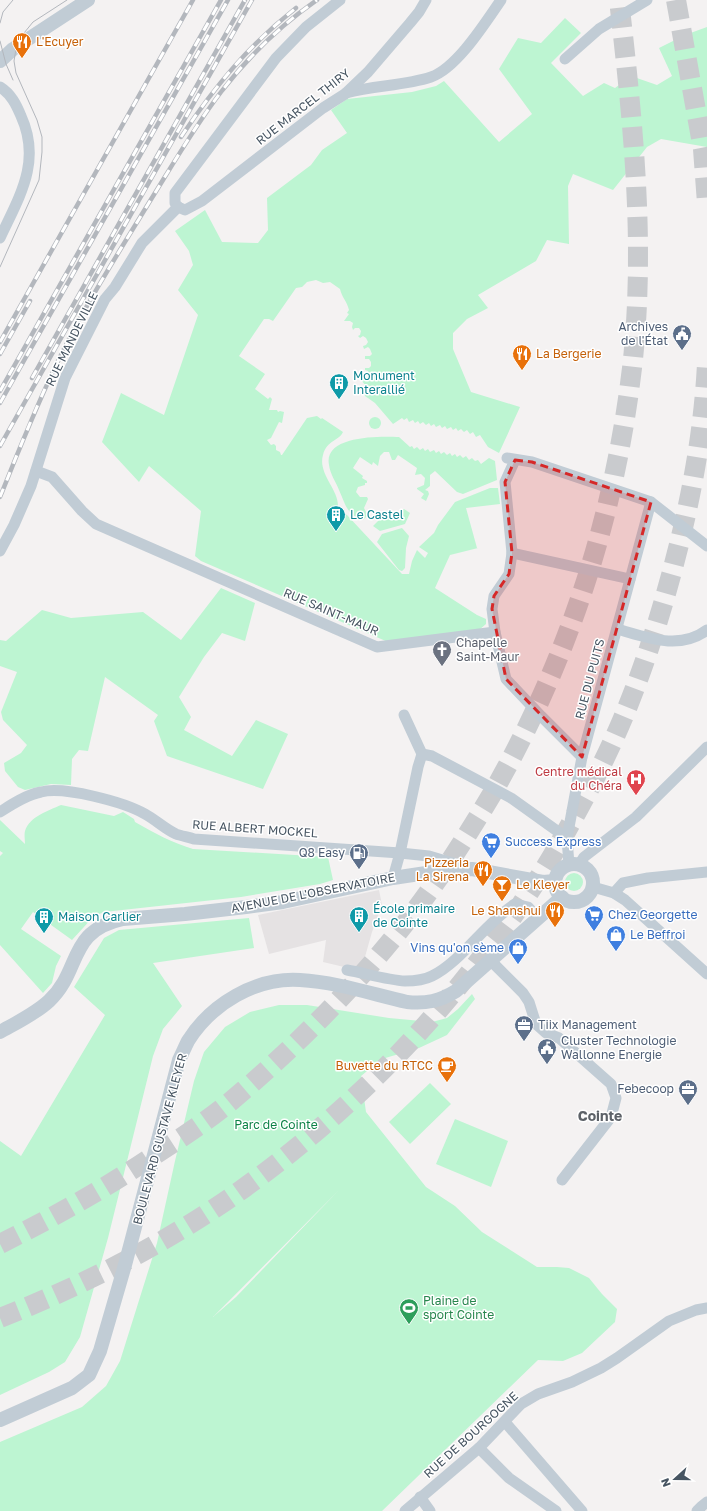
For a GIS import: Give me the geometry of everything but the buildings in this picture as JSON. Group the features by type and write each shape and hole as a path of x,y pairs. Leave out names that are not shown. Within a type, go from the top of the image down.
{"street":[{"path":"0,61 13,49 88,0"},
{"path":"178,207 175,203 175,193 276,58 306,27 340,0"},
{"name":"RUE MARCEL THIRY","path":"178,207 185,210 202,201 323,108 345,94 368,72 419,12 426,0"},
{"path":"345,94 362,88 430,77 444,70 479,32 501,0"},
{"path":"565,59 599,29 647,0"},
{"path":"0,87 10,95 14,101 25,125 30,145 27,177 0,238"},
{"name":"RUE MANDEVILLE","path":"0,551 14,525 36,471 61,389 105,299 115,287 142,243 178,207"},
{"path":"582,757 506,678 495,632 492,608 494,596 510,574 512,553 505,482 511,459 532,462 651,502 707,546"},
{"name":"RUE SAINT-MAUR","path":"36,471 52,477 82,511 96,524 377,647 495,632"},
{"name":"RUE DU PUITS","path":"574,865 567,838 582,757 651,502"},
{"path":"512,553 630,579"},
{"path":"617,629 662,642 683,640 701,634 707,630"},
{"path":"393,878 422,754 404,715"},
{"path":"574,865 585,868 589,872 592,878 593,887 589,896 578,902 573,902 562,898 558,893 556,881 561,870 574,865 636,817 707,747"},
{"path":"422,754 432,756 511,798 567,838"},
{"name":"RUE ALBERT MOCKEL","path":"0,812 33,794 43,791 74,793 109,800 137,809 177,835 194,839 429,856 472,869"},
{"name":"AVENUE DE L'OBSERVATOIRE","path":"0,1032 35,1012 49,1002 63,983 87,937 105,924 123,919 185,914 261,905 393,878 446,870 472,869 543,882 556,881"},
{"path":"614,893 623,883 648,878 707,872"},
{"path":"593,887 614,893 625,900 707,974"},
{"name":"BOULEVARD GUSTAVE KLEYER","path":"0,1420 72,1388 89,1375 100,1351 125,1265 179,1060 188,1041 206,1018 233,997 262,984 285,980 314,981 419,1004 440,1000 456,991 562,898"},
{"path":"347,970 403,981 413,981 431,977 446,967 500,915 515,904 528,907 538,918"},
{"path":"491,961 523,993 529,1002 536,1024 546,1033 560,1038 611,1084 616,1098 612,1117 562,1180"},
{"path":"401,1001 403,981"},
{"name":"RUE DE BOURGOGNE","path":"405,1511 479,1448 521,1404 538,1394 572,1382 601,1368 669,1321 696,1310 707,1308"},
{"path":"505,1422 582,1511"},
{"path":"479,1448 509,1478 556,1511"},
{"path":"420,1497 430,1511"},
{"path":"697,1511 707,1502"}],"highlighted area":[{"path":"515,460 532,462 651,502 582,757 506,679 492,609 494,596 509,574 512,553 505,482"}],"shaded area":[{"path":"379,890 382,905 372,932 361,971 323,962 326,940 269,954 258,915"}],"green space":[{"path":"565,18 581,33 551,63 583,96 604,83 615,88 631,76 657,85 672,76 659,48 685,35 707,27 707,147 661,139 647,147 613,190 573,174 568,186 569,244 547,240 536,261 478,295 488,308 467,319 453,333 453,349 471,392 520,407 499,453 488,447 480,435 476,437 473,432 470,434 467,430 464,432 461,429 458,431 456,428 453,430 451,427 447,429 445,426 442,428 440,425 436,427 434,424 431,426 429,423 426,425 423,422 420,424 418,421 415,423 413,420 409,422 407,418 404,420 402,418 393,424 375,403 365,396 363,388 365,385 362,381 363,378 365,379 368,377 368,371 365,370 365,368 369,368 371,366 371,362 369,359 365,359 365,356 370,356 372,354 368,347 364,349 363,346 368,342 363,336 360,338 358,336 360,335 361,331 359,328 355,328 353,330 353,323 350,321 344,321 349,314 347,313 349,310 348,307 340,289 330,282 323,283 316,280 307,282 302,287 296,288 273,321 264,319 239,356 265,374 255,389 268,399 270,397 272,399 269,410 284,412 282,423 279,422 271,438 267,440 271,445 274,444 276,446 276,450 280,452 281,455 307,418 317,416 343,432 327,446 322,462 326,477 334,490 338,504 337,510 347,515 402,574 409,574 412,561 417,550 425,558 428,553 419,547 434,533 455,502 490,488 498,488 500,504 466,508 478,548 450,555 435,588 477,615 486,619 486,624 479,630 388,642 201,561 195,556 201,511 149,466 139,482 102,442 121,393 164,415 198,315 178,290 193,265 189,251 175,231 205,210 222,242 258,243 268,230 267,198 311,165 322,150 347,133 331,110 347,99 412,92 436,86 444,81 499,142 532,114 499,69 518,38 541,43"},
{"path":"373,417 377,417 381,423 377,429 373,429 369,425 369,421"},
{"path":"399,437 414,449 417,447 420,450 423,448 425,451 428,449 430,452 434,450 436,453 439,451 441,454 444,452 447,455 450,453 452,456 455,454 457,457 460,455 463,458 466,456 469,460 472,458 475,461 478,460 481,464 489,458 495,461 497,480 463,494 457,492 435,471 430,475 430,486 425,490 428,491 429,494 426,501 421,498 424,494 417,489 424,485 425,478 421,474 415,475 417,468 398,455 395,460 392,460 389,452 384,452 380,456 378,466 373,462 372,465 360,457 353,468 363,476 362,478 367,481 367,483 358,487 356,492 360,497 367,497 368,499 364,508 368,516 363,520 357,518 347,508 332,475 329,465 330,455 335,448 355,439"},
{"path":"404,509 410,513 405,524 380,531 373,526 387,512 390,512 393,520 400,520 402,510"},
{"path":"402,528 409,536 406,548 405,568 402,571 399,570 377,542 382,534"},
{"path":"221,588 255,603 245,641 222,633 204,657 179,697 191,717 184,730 232,756 256,720 288,734 263,789 167,756 154,721 158,715 105,677 88,751 79,750 72,759 71,785 51,784 25,790 18,787 5,771 4,763 21,753 27,745 3,720 1,712 17,672 0,666 0,640 6,641 42,610 71,618 143,612 181,640"},
{"path":"61,805 114,816 123,812 134,819 135,822 149,830 171,841 193,849 328,857 333,880 320,884 241,897 104,912 94,916 72,940 33,912 21,929 61,956 56,966 52,983 43,993 0,945 0,856 3,853 0,851 0,820 25,844 25,831 31,821"},
{"path":"574,873 580,876 583,882 580,888 574,891 568,888 565,882 568,876"},
{"path":"249,918 254,948 153,963 182,1006 163,1029 153,1056 108,1238 80,1337 65,1362 49,1372 0,1395 0,1141 21,1156 105,1015 74,987 104,938 119,930"},
{"name":"Parc de Cointe","path":"472,994 475,999 447,1035 419,1048 382,1059 361,1076 366,1112 426,1187 455,1206 482,1232 537,1267 569,1268 589,1278 617,1309 615,1322 582,1353 563,1361 538,1360 382,1511 0,1511 0,1442 82,1407 106,1386 120,1361 157,1243 194,1081 204,1052 225,1027 250,1012 279,1005 307,1005 389,1018 432,1022 447,1018","holes":["339,1190 236,1297 213,1317"]},
{"path":"430,1083 451,1104 410,1144 389,1122"},
{"path":"455,1119 508,1141 491,1187 436,1164"}],"tunnel":[{"path":"0,1244 60,1213 99,1190 194,1129 230,1102 298,1041 360,977 399,931 424,898 448,864 481,812 519,743 565,640 584,588 600,534 613,480 624,424 632,368 636,322 638,230 633,138 619,0"},
{"path":"676,0 703,149 707,203"},
{"path":"0,1318 64,1291 157,1244 216,1208 279,1162 345,1106 407,1046 436,1013 512,918 553,855 591,786 618,730 641,672 663,603 687,511 701,428 707,364"}],"tram line":[{"path":"0,23 3,12 13,0"},
{"path":"0,267 39,180 42,152 42,137 37,120 16,73 14,61 16,49 24,33 33,22 67,0"},
{"path":"0,41 6,64 13,80"}],"railway":[{"path":"0,342 193,0"},
{"path":"0,391 221,0"},
{"path":"0,403 228,0"},
{"path":"32,378 245,0"},
{"path":"0,446 252,0"},
{"path":"0,497 37,408 71,335 104,277 184,145 211,105 242,66 278,31 317,0"},
{"path":"181,137 220,84 247,52 296,8"},
{"path":"0,354 30,301"}],"place":[{"name":"L'Ecuyer","path":"22,59"},
{"name":"Archives de l'État","path":"682,351"},
{"name":"La Bergerie","path":"522,371"},
{"name":"Monument Interallié","path":"339,400"},
{"name":"Le Castel","path":"336,532"},
{"name":"Chapelle Saint-Maur","path":"442,667"},
{"name":"Centre médical du Chéra","path":"636,796"},
{"name":"Success Express","path":"491,859"},
{"name":"Q8 Easy","path":"359,870"},
{"name":"Pizzeria La Sirena","path":"483,887"},
{"name":"Le Kleyer","path":"502,902"},
{"name":"Le Shanshui","path":"555,928"},
{"name":"Chez Georgette","path":"594,932"},
{"name":"École primaire de Cointe","path":"359,933"},
{"name":"Maison Carlier","path":"44,934"},
{"name":"Le Beffroi","path":"616,952"},
{"name":"Vins qu'on sème","path":"518,965"},
{"name":"Tiix Management","path":"524,1042"},
{"name":"Cluster Technologie Wallonne Energie","path":"547,1065"},
{"name":"Buvette du RTCC","path":"447,1083"},
{"name":"Febecoop","path":"688,1106"},
{"name":"Plaine de sport Cointe","path":"409,1325"}],"district":[{"name":"Cointe","path":"600,1116"}]}
